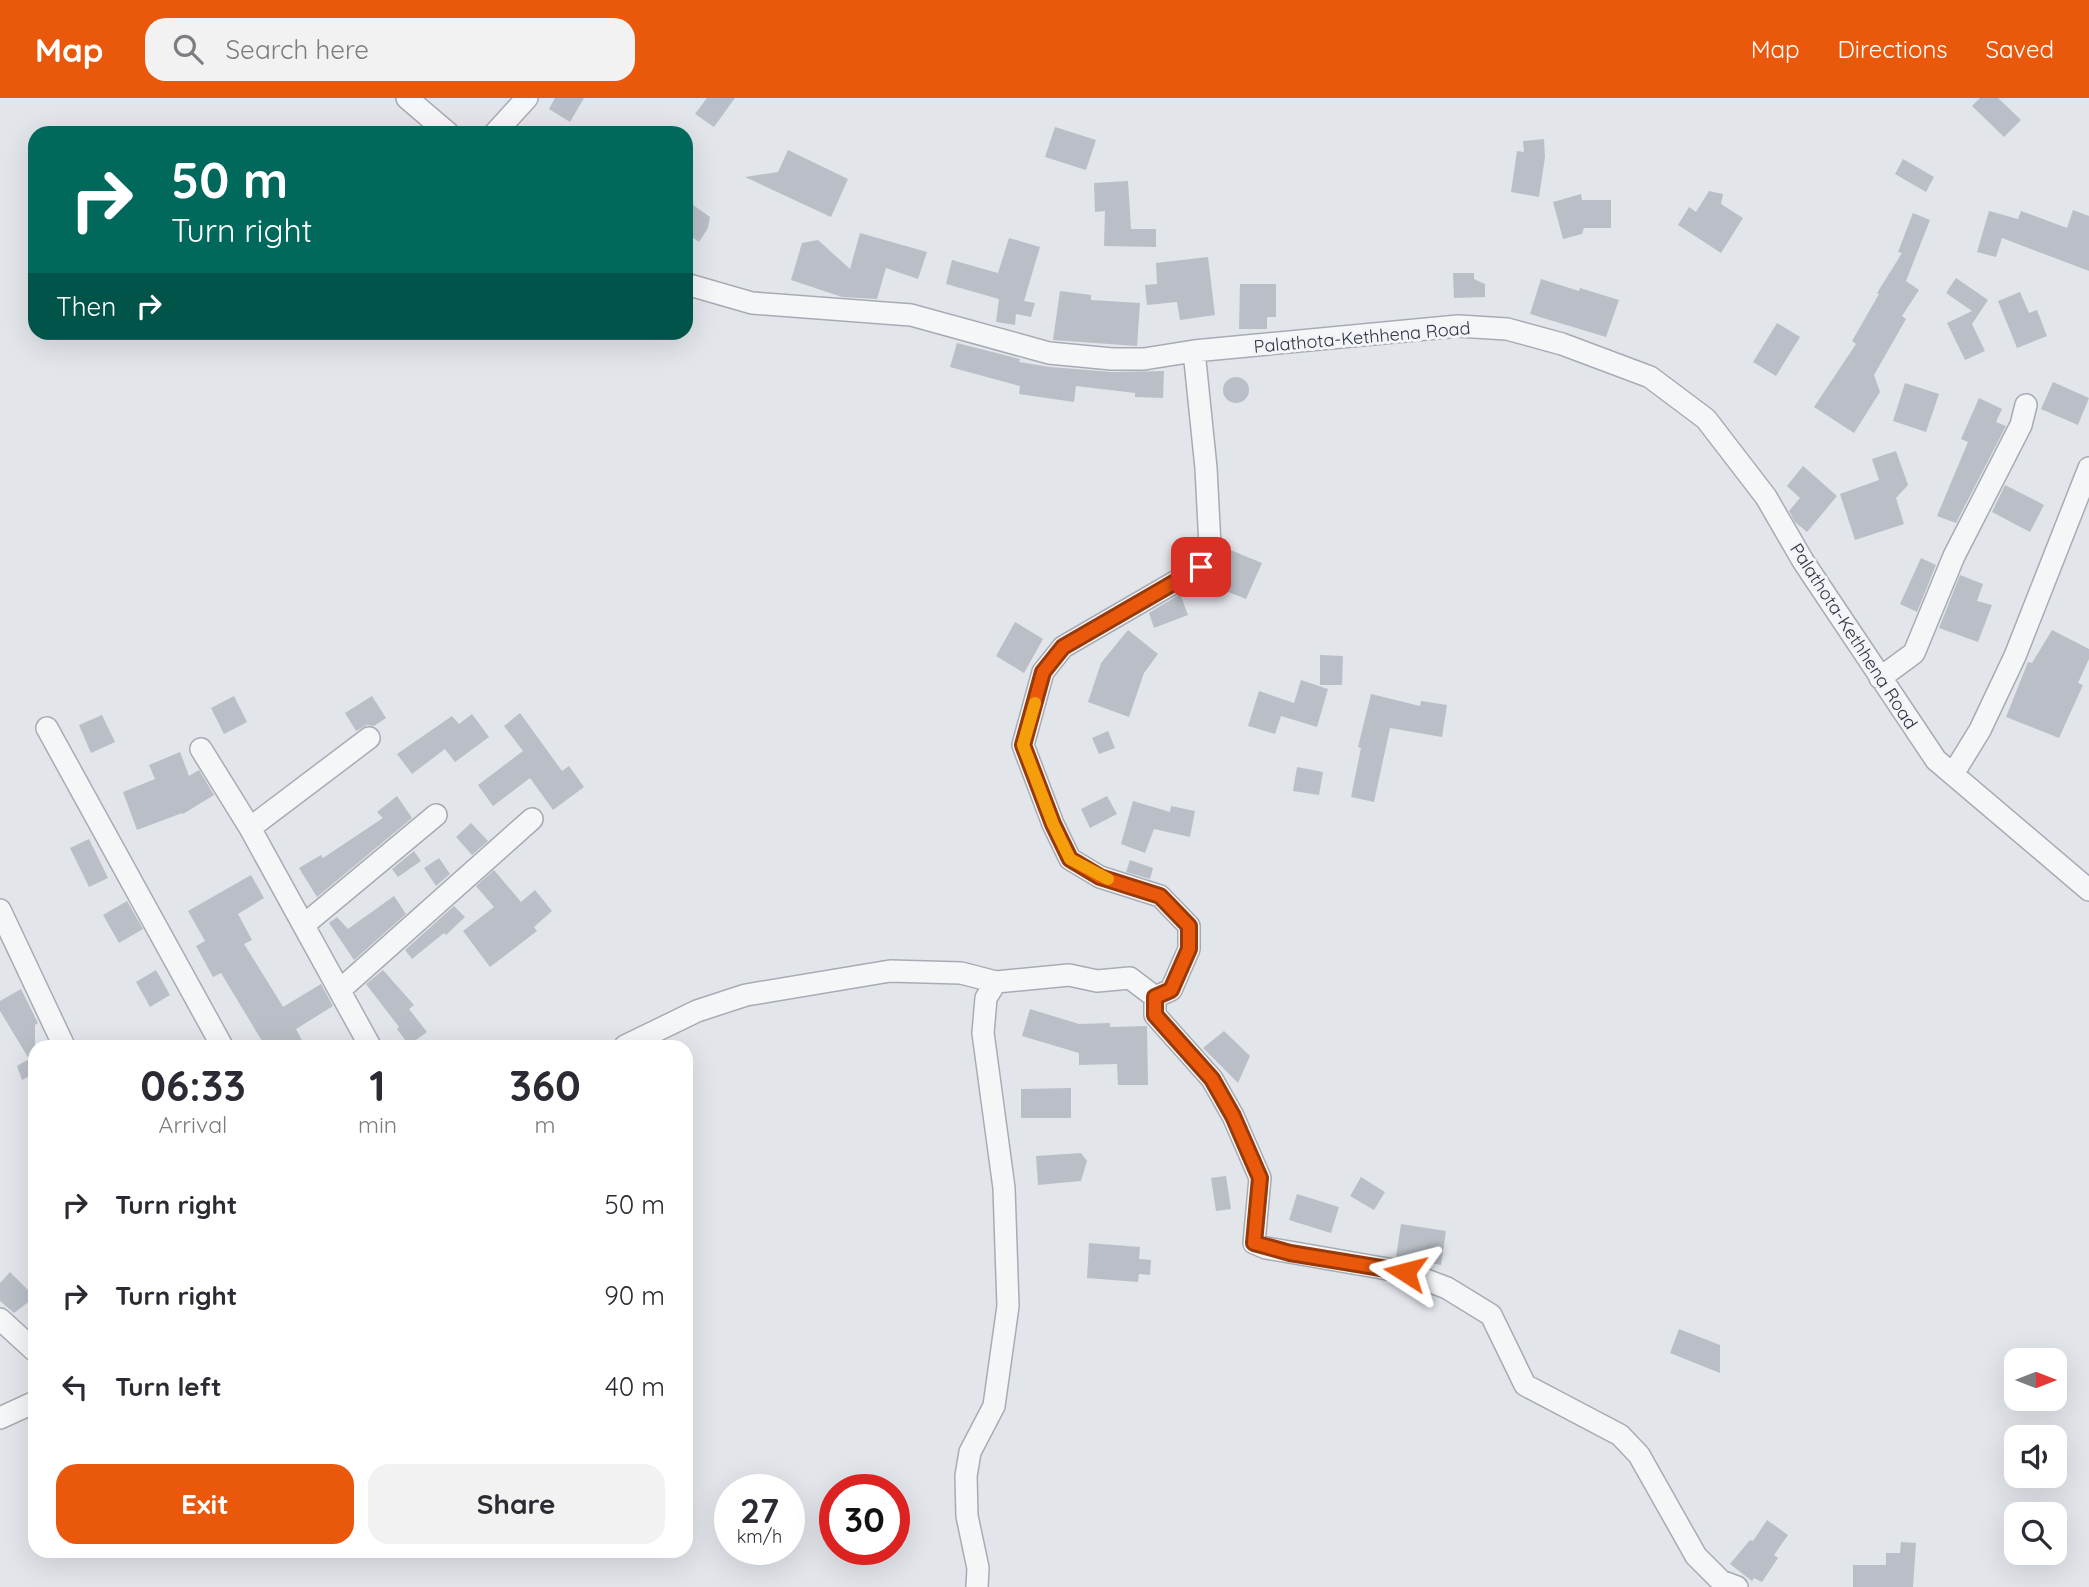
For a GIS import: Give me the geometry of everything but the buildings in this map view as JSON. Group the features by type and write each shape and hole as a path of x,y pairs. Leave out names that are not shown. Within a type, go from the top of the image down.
{"street":[{"path":"407,98 440,126"},
{"path":"501,126 527,98"},
{"name":"Palathota-Kethhena Road","path":"693,286 752,303 911,315 1049,354 1112,359 1144,359 1194,351 1458,326 1507,329 1562,344 1650,377 1706,419 1766,497 1803,561 1936,760 2089,890"},
{"path":"1155,997 1171,990 1189,949 1189,926 1160,896 1100,877 1070,859 1053,824 1023,745 1043,672 1063,647 1201,567 1210,546 1206,468 1194,351"},
{"path":"1880,677 1914,653 1954,556 2021,425 2026,405"},
{"path":"1953,774 1980,730 2015,656 2049,577 2089,468"},
{"path":"47,728 219,1040"},
{"path":"250,828 369,738"},
{"path":"201,749 305,924 367,1040"},
{"path":"305,924 436,816"},
{"path":"341,989 532,819"},
{"path":"0,910 61,1040"},
{"path":"637,1040 697,1011 746,995 890,971 961,973 996,982 1069,975 1097,981 1130,978 1155,997"},
{"path":"977,1587 978,1568 967,1516 966,1476 970,1452 994,1405 1008,1306 1004,1188 983,1033 986,998 996,982"},
{"path":"1155,997 1155,1015 1212,1079 1233,1116 1260,1178 1254,1243 1290,1253 1405,1272 1447,1288 1490,1314 1525,1385 1620,1435 1639,1455 1696,1556 1721,1581 1738,1587"},
{"path":"0,1319 28,1345"},
{"path":"0,1418 28,1405"}],"slow traffic":[{"path":"1035,703 1023,745 1053,824 1070,859 1108,879"}],"route":[{"path":"1201,567 1063,647 1043,672 1023,745 1053,824 1070,859 1100,877 1160,896 1189,926 1189,949 1171,990 1155,997 1155,1015 1212,1079 1233,1116 1260,1178 1254,1243 1266,1248 1336,1262 1405,1272"}]}
